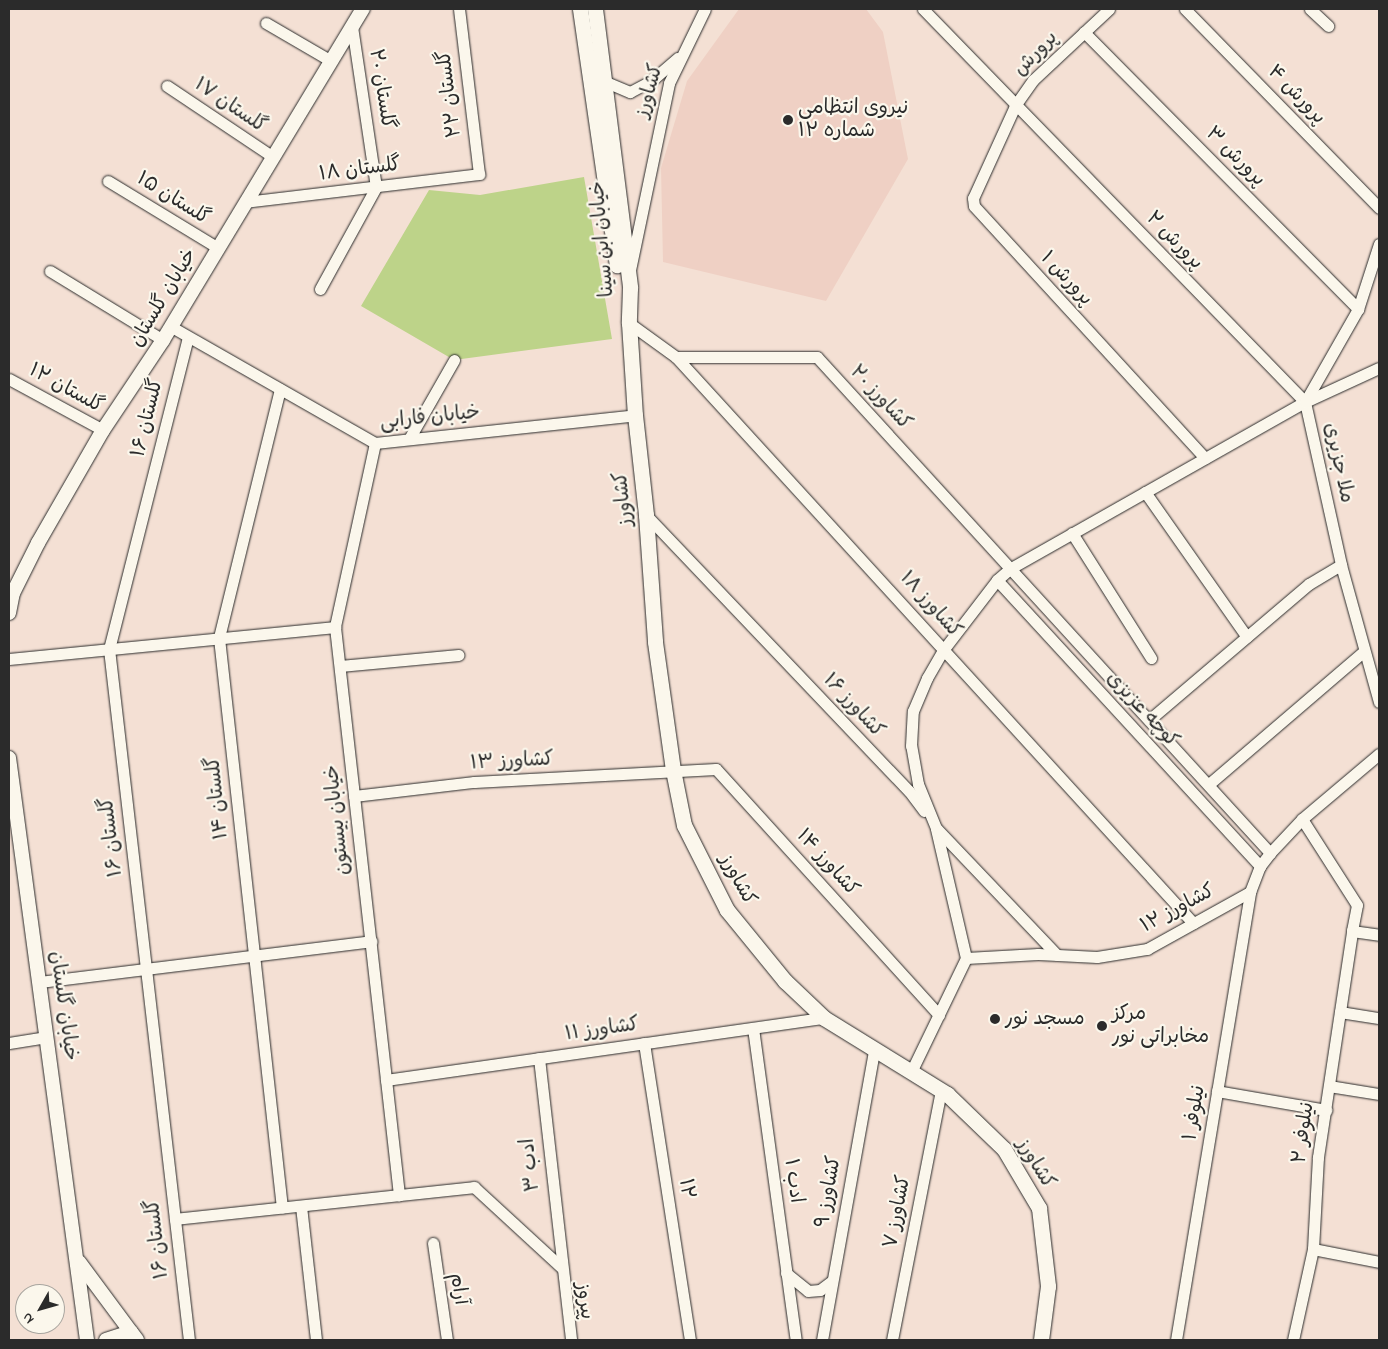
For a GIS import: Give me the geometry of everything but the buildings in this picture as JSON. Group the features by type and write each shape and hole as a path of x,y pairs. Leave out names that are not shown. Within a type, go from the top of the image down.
{"main road":[{"name":"خیابان ابن سینا","path":"580,9 620,286 629,317"},
{"name":"خیابان ابن سینا","path":"595,9 606,82 629,277 629,317"},
{"name":"کشاورز","path":"629,317 634,415 646,515 655,642 673,770 684,824 727,910 785,981 824,1018 941,1090 1004,1149 1038,1208 1048,1286 1041,1340"}],"street":[{"name":"خیابان گلستان","path":"9,613 13,593 38,544 103,430 163,340 363,9"},
{"name":"گلستان ۲۲","path":"459,9 479,174"},
{"name":"کشاورز","path":"629,277 669,83 705,9"},
{"name":"پرورش ۲","path":"923,9 1015,106 1305,402"},
{"name":"پرورش","path":"1015,106 1033,80 1109,9"},
{"name":"پرورش ۴","path":"1186,9 1379,208"},
{"path":"1310,9 1328,26"},
{"path":"266,23 331,61"},
{"name":"گلستان ۲۰","path":"352,27 376,187"},
{"name":"پرورش ۳","path":"1084,32 1358,309"},
{"path":"606,82 625,92 638,89 682,53"},
{"name":"گلستان ۱۷","path":"167,86 273,157"},
{"name":"پرورش ۱","path":"1015,106 973,198 974,206 1205,458"},
{"name":"گلستان ۱۸","path":"245,202 479,174"},
{"name":"گلستان ۱۵","path":"108,181 218,248"},
{"path":"320,289 376,187"},
{"name":"ملا جزیری","path":"1379,244 1358,309 1333,358 1305,402 1341,565 1363,652 1379,702"},
{"path":"50,271 163,340"},
{"name":"کشاورز ۱۸","path":"629,317 676,357 1193,923"},
{"name":"خیابان فارابی","path":"170,326 375,443 634,415"},
{"name":"گلستان ۱۶","path":"188,337 109,650 189,1340"},
{"name":"کشاورز ۲۰","path":"676,357 817,357 1270,853"},
{"path":"409,439 454,360"},
{"path":"1057,955 936,828 918,784 911,746 913,711 944,649 997,580 1011,568 1305,402 1379,368"},
{"name":"گلستان ۱۲","path":"10,382 103,430"},
{"name":"گلستان ۱۴","path":"280,389 219,638 282,1208"},
{"name":"خیابان بیستون","path":"375,443 335,627 399,1195"},
{"path":"1145,492 1247,637"},
{"name":"کشاورز ۱۶","path":"646,515 909,791 936,828 966,958"},
{"path":"1072,533 1151,658"},
{"path":"1149,720 1309,584 1341,565"},
{"name":"کوچه عزیزی","path":"997,580 1260,866"},
{"path":"9,660 335,627"},
{"path":"1209,784 1363,652"},
{"path":"340,666 458,655"},
{"path":"1250,892 1260,866 1270,853 1302,819 1379,754"},
{"name":"خیابان گلستان","path":"9,758 88,1340"},
{"name":"کشاورز ۱۴","path":"673,770 716,769 939,1015"},
{"name":"کشاورز ۱۳","path":"354,796 474,782 673,770"},
{"name":"نیلوفر ۲","path":"1293,1340 1313,1249 1318,1157 1357,905 1302,819"},
{"name":"کشاورز ۱۲","path":"966,958 1057,955 1097,958 1147,948 1250,892"},
{"name":"نیلوفر ۱","path":"1176,1340 1250,892"},
{"path":"1352,931 1379,935"},
{"path":"40,982 370,941"},
{"path":"911,1072 966,958"},
{"path":"1340,1012 1379,1018"},
{"name":"کشاورز ۱۱","path":"386,1080 824,1018"},
{"name":"ادب ۱","path":"753,1028 796,1340"},
{"path":"9,1043 47,1037"},
{"name":"۱۲","path":"644,1043 690,1340"},
{"name":"کشاورز ۹","path":"822,1340 874,1050"},
{"name":"ادب ۳","path":"538,1058 561,1267"},
{"path":"1329,1086 1379,1094"},
{"name":"کشاورز ۷","path":"892,1340 941,1090"},
{"path":"1217,1091 1326,1110"},
{"path":"175,1220 474,1187 561,1267"},
{"path":"301,1206 316,1340"},
{"name":"آرام","path":"433,1243 447,1340"},
{"path":"1313,1249 1379,1262"},
{"path":"78,1260 134,1336 106,1340"},
{"name":"پیروز","path":"561,1267 571,1340"},
{"path":"786,1273 808,1292 820,1290 832,1281"}],"shaded area":[{"name":"نیروی انتظامی شماره ۱۲","path":"739,9 866,9 883,32 908,159 826,301 663,262 661,168 687,81"}],"green space":[{"path":"584,177 612,339 454,360 361,306 429,190 480,195"}],"place":[{"name":"نیروی انتظامی شماره ۱۲","path":"788,120"},
{"name":"مسجد نور","path":"995,1019"},
{"name":"مرکز مخابراتی نور","path":"1102,1026"}]}
